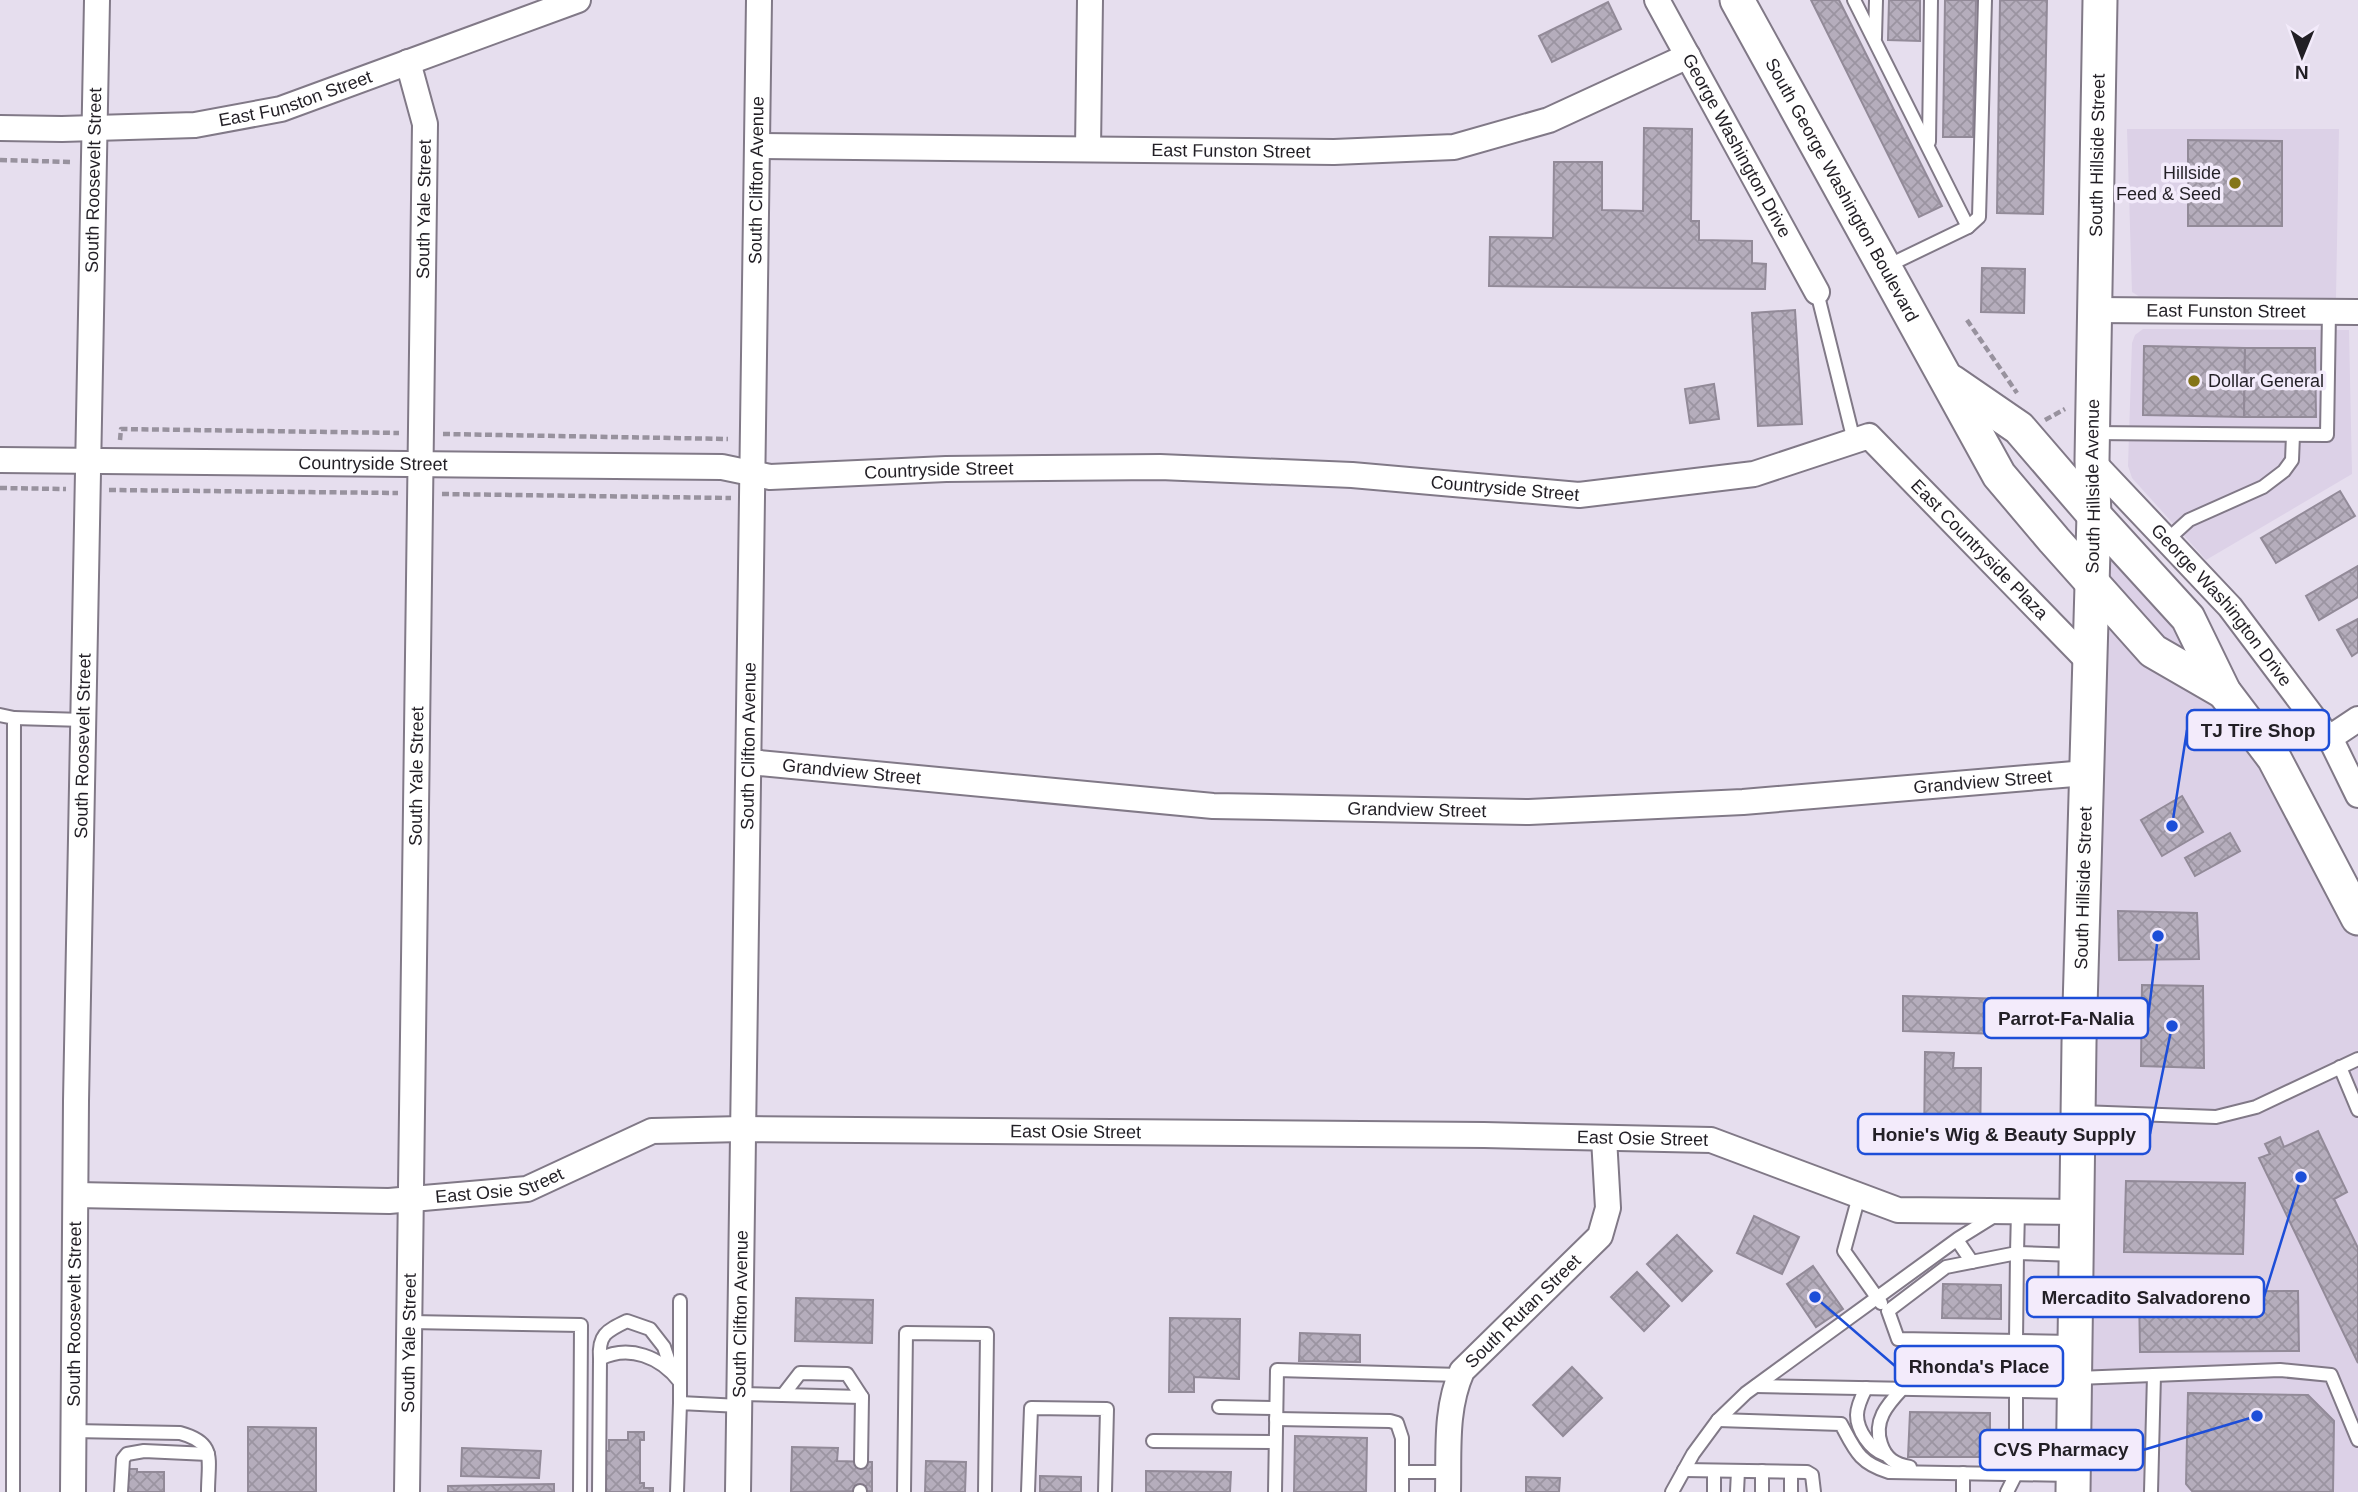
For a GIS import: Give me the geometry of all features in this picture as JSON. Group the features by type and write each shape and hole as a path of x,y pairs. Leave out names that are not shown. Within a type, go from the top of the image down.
{"street":[{"name":"South Roosevelt Street","path":"73,1492 97,0"},
{"name":"East Funston Street","path":"0,128 195,125 281,108 578,0"},
{"name":"South Clifton Avenue","path":"738,1492 759,0"},
{"path":"1088,149 1090,0"},
{"name":"George Washington Drive","path":"1657,0 1817,292"},
{"name":"South George Washington Boulevard","path":"1737,0 1999,475 2153,651 2224,692"},
{"name":"South Hillside Street","path":"2095,310 2100,0"},
{"name":"East Funston Street","path":"757,146 1335,152 1454,147 1549,120 1688,56"},
{"name":"South Yale Street","path":"407,1492 425,124 408,62"},
{"name":"East Funston Street","path":"2095,310 2358,312"},
{"name":"South Hillside Avenue","path":"2091,664 2095,310"},
{"name":"South George Washington Boulevard","path":"1947,379 2019,428 2188,618 2224,692 2274,758 2358,918"},
{"name":"Countryside Street","path":"0,460 722,467 770,477 946,469 1160,467 1352,475 1579,495 1754,474 1861,439"},
{"name":"East Countryside Plaza","path":"1861,439 2091,664"},
{"name":"George Washington Drive","path":"2093,447 2167,540 2230,607 2328,738 2358,795"},
{"name":"South Hillside Street","path":"2073,1484 2078,1112 2091,664"},
{"path":"2328,738 2358,719"},
{"name":"Grandview Street","path":"749,762 1213,806 1529,812 1743,802 2086,773"},
{"name":"East Osie Street","path":"76,1195 389,1200 527,1189 652,1131 743,1129 1711,1140 1898,1210 2077,1212"},
{"name":"South Rutan Street","path":"1448,1482 1451,1406 1460,1375 1600,1236 1608,1208 1604,1138"}],"lane":[{"path":"1854,0 1968,227"},
{"path":"1875,41 1876,0"},
{"path":"1929,146 1931,0"},
{"path":"1885,267 1968,227 1979,217 1985,0"},
{"path":"1817,292 1861,439"},
{"path":"2093,447 2327,435 2329,312"},
{"path":"2167,540 2189,520 2263,487 2284,471 2292,460 2293,435"},
{"path":"0,715 14,718 84,720"},
{"path":"13,1492 14,718"},
{"path":"2078,1112 2216,1117 2256,1107 2358,1059"},
{"path":"2340,1067 2358,1110"},
{"path":"1859,1196 1844,1251 1888,1311 1898,1339 2075,1342"},
{"path":"1672,1492 1718,1420 1756,1386 1957,1240 2010,1211 2017,1253 2016,1341"},
{"path":"1957,1240 1972,1262"},
{"path":"1888,1311 1946,1267 2017,1253 2077,1255"},
{"path":"677,1492 680,1403 676,1377 680,1301"},
{"path":"599,1492 599,1344 608,1330 627,1321 650,1329 664,1347 676,1377"},
{"path":"410,1322 581,1325 580,1492"},
{"path":"904,1492 906,1333 987,1334 985,1492"},
{"path":"600,1359 628,1351 658,1360 676,1377"},
{"path":"1275,1492 1277,1370 1460,1375"},
{"path":"1756,1386 2016,1391 2154,1375 2280,1370 2331,1375 2358,1440"},
{"path":"783,1395 800,1373 848,1374 862,1397 860,1462"},
{"path":"2151,1492 2154,1375"},
{"path":"1866,1388 1857,1415 1861,1432 1877,1451 1898,1465 1947,1473"},
{"path":"1884,1454 1877,1432 1888,1404 1902,1389"},
{"path":"2007,1492 2017,1474 2016,1391"},
{"path":"680,1403 783,1395 862,1397"},
{"path":"1219,1407 1276,1414 1390,1420 1397,1423 1402,1438 1402,1492"},
{"path":"1028,1492 1031,1408 1107,1409 1105,1492"},
{"path":"1718,1420 1841,1424 1857,1455 1873,1467 1889,1472 2017,1474 2073,1484"},
{"path":"74,1431 180,1433 196,1437 205,1444 208,1454 208,1492"},
{"path":"1153,1441 1275,1442"},
{"path":"121,1492 123,1459 127,1454 156,1451 208,1454"},
{"path":"1684,1470 1807,1472 1812,1475 1814,1492"},
{"path":"1714,1471 1714,1492"},
{"path":"1737,1492 1738,1471"},
{"path":"1762,1471 1762,1492"},
{"path":"1402,1472 1448,1482"},
{"path":"1791,1472 1791,1492"},
{"path":"1963,1474 1964,1492"}],"path":[{"path":"0,160 77,162"},
{"path":"1967,320 2025,403"},
{"path":"2041,423 2067,408"},
{"path":"0,488 733,498"}],"shaded area":[{"path":"2127,129 2339,129 2336,299 2140,297 2132,292"},
{"path":"2143,329 2349,330 2352,474 2206,560 2132,478 2128,466 2132,343 2135,335"},
{"path":"2094,515 2188,618 2358,918 2358,1492 2074,1492"}],"building":[{"path":"1811,0 1839,0 1942,206 1919,217"},
{"path":"1889,0 1920,0 1920,41 1888,40"},
{"path":"1945,0 1976,0 1973,137 1943,137"},
{"path":"2000,0 2047,0 2043,214 1997,213"},
{"path":"1608,2 1621,29 1552,62 1539,36"},
{"path":"1644,128 1692,129 1691,221 1699,221 1699,240 1752,241 1752,263 1766,264 1765,289 1489,286 1490,237 1553,238 1554,162 1602,162 1602,210 1643,211"},
{"name":"Hillside Feed & Seed","path":"2188,140 2282,141 2282,226 2188,226"},
{"path":"1982,268 2025,269 2024,313 1981,312"},
{"path":"1795,310 1802,424 1758,426 1752,313"},
{"name":"Dollar General","path":"2144,346 2245,348 2244,417 2143,415"},
{"path":"2245,348 2315,348 2316,417 2244,417"},
{"path":"1714,384 1719,419 1690,423 1685,389"},
{"path":"2340,491 2355,516 2276,563 2261,538"},
{"path":"2358,566 2358,597 2319,620 2306,596"},
{"path":"2358,619 2358,652 2352,656 2337,630"},
{"path":"2182,796 2203,832 2162,856 2141,820"},
{"path":"2230,833 2240,851 2195,876 2185,858"},
{"path":"2118,911 2197,913 2199,959 2119,960"},
{"path":"2142,985 2203,986 2204,1068 2141,1066"},
{"path":"1903,996 2039,1000 2038,1035 1903,1031"},
{"path":"1925,1052 1954,1053 1953,1068 1981,1068 1980,1149 1924,1148"},
{"path":"2318,1131 2347,1192 2334,1199 2358,1248 2358,1363 2259,1158 2270,1154 2265,1144 2280,1137 2284,1147"},
{"path":"2126,1181 2245,1183 2243,1254 2124,1252"},
{"path":"1754,1216 1799,1237 1782,1274 1737,1253"},
{"path":"1677,1235 1712,1271 1682,1301 1647,1264"},
{"path":"1813,1266 1843,1309 1816,1327 1787,1284"},
{"path":"1637,1272 1669,1306 1644,1331 1611,1297"},
{"path":"1943,1284 2001,1285 2001,1319 1942,1318"},
{"path":"2298,1291 2299,1351 2140,1352 2139,1292"},
{"path":"796,1298 873,1300 872,1343 795,1341"},
{"path":"1170,1318 1240,1319 1239,1379 1194,1377 1194,1392 1169,1392"},
{"path":"1300,1333 1360,1335 1360,1362 1299,1361"},
{"path":"1572,1367 1602,1398 1563,1436 1533,1405"},
{"path":"2188,1393 2308,1395 2334,1421 2333,1492 2192,1491 2186,1484"},
{"path":"1910,1412 1990,1413 1990,1457 1908,1457"},
{"path":"248,1427 316,1428 316,1492 248,1492"},
{"path":"628,1432 644,1432 644,1440 640,1440 640,1483 644,1483 644,1488 653,1488 653,1492 605,1492 605,1451 609,1451 609,1440 628,1440"},
{"path":"1295,1436 1367,1438 1366,1492 1294,1492"},
{"path":"792,1447 838,1448 837,1461 872,1462 872,1491 791,1492"},
{"path":"462,1448 541,1451 539,1478 461,1476"},
{"path":"926,1461 966,1462 965,1492 925,1492"},
{"path":"129,1469 137,1469 137,1472 164,1472 164,1492 126,1492"},
{"path":"1146,1471 1231,1472 1230,1492 1146,1492"},
{"path":"1040,1476 1081,1477 1081,1492 1040,1492"},
{"path":"1526,1477 1560,1478 1559,1492 1526,1492"},
{"path":"554,1484 554,1492 448,1492 448,1486"}],"place":[{"name":"Hillside Feed & Seed","path":"2235,183"},
{"name":"Dollar General","path":"2194,381"},
{"name":"TJ Tire Shop","path":"2172,826"},
{"name":"Parrot-Fa-Nalia","path":"2158,936"},
{"name":"Honie's Wig & Beauty Supply","path":"2172,1026"},
{"name":"Mercadito Salvadoreno","path":"2301,1177"},
{"name":"Rhonda's Place","path":"1815,1297"},
{"name":"CVS Pharmacy","path":"2257,1416"}]}
